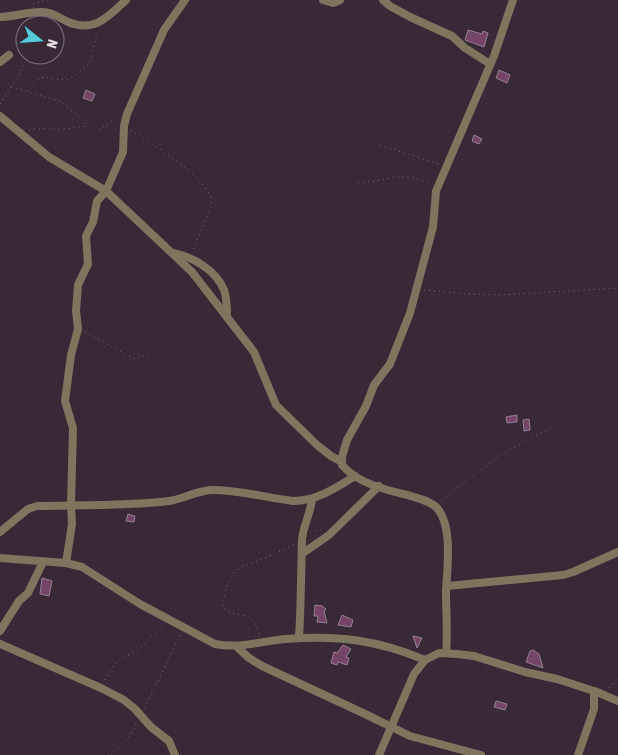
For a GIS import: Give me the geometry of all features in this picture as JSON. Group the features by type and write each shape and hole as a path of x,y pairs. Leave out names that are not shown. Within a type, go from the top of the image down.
{"street":[{"path":"0,17 42,12 80,25 99,21 113,14 126,0"},
{"path":"66,563 71,541 73,428 65,400 71,355 78,329 76,311 78,285 89,260 86,236 93,222 97,201 106,191 123,152 125,122 164,30 185,0"},
{"path":"322,0 333,3 340,0"},
{"path":"383,0 410,17 452,36 465,48 490,64"},
{"path":"446,653 449,549 444,522 439,510 436,506 422,499 379,486 355,476 342,465 342,462 347,440 366,406 374,384 390,364 410,313 418,289 433,227 436,191 490,64 513,0"},
{"path":"0,62 9,55"},
{"path":"0,116 49,157 106,191 192,272 254,352 276,405 317,445 342,462"},
{"path":"173,253 199,263 214,276 223,288 228,317"},
{"path":"0,532 33,506 172,501 201,491 211,490 228,490 293,501 312,499 355,476"},
{"path":"303,553 341,524 379,486"},
{"path":"299,638 302,541 305,520 312,499"},
{"path":"447,586 556,576 573,572 618,552"},
{"path":"0,558 66,563 82,567 167,619 214,644 237,647 299,638 344,638 361,640 406,652 425,660"},
{"path":"0,631 19,601 28,593 43,562"},
{"path":"0,644 124,700 171,744 175,755"},
{"path":"237,647 262,666 410,736 481,755"},
{"path":"379,755 414,674 425,660 433,655 446,653 474,656 594,691 618,700"},
{"path":"578,755 594,709 594,691"}],"path":[{"path":"28,91 40,78 48,76 66,80 75,76 88,65 99,21"},
{"path":"0,104 18,79 23,65"},
{"path":"11,87 60,101 95,130 99,130 110,121 125,122 202,182 211,199 211,207 189,258"},
{"path":"18,132 42,128 57,130 88,126"},
{"path":"380,146 419,159 447,165"},
{"path":"358,182 409,177 438,186"},
{"path":"418,289 468,294 500,294 618,288"},
{"path":"78,329 133,358 136,359 148,354"},
{"path":"436,506 482,467 557,425"},
{"path":"304,531 314,532 341,524"},
{"path":"261,643 252,619 222,606 230,577 243,566 302,541"},
{"path":"101,688 115,663 141,648 167,619"},
{"path":"111,755 135,727 139,714 183,628"},
{"path":"603,694 618,677"}],"building":[{"path":"468,30 482,34 483,31 488,33 484,47 465,40"},
{"path":"499,70 510,75 507,83 496,78"},
{"path":"86,90 95,94 92,101 83,98"},
{"path":"474,135 482,139 479,144 472,141"},
{"path":"517,415 517,422 507,423 506,417"},
{"path":"529,419 530,430 524,431 523,420"},
{"path":"128,514 135,516 134,522 126,521"},
{"path":"42,578 52,581 49,596 40,594"},
{"path":"315,605 326,609 324,611 327,623 317,622 318,616 314,616"},
{"path":"342,615 353,620 351,627 338,625"},
{"path":"413,636 422,638 417,648"},
{"path":"343,645 351,649 346,657 349,658 347,665 338,662 337,665 331,663 334,652 337,653"},
{"path":"533,650 539,654 543,668 526,662 530,651"},
{"path":"496,701 507,704 505,710 494,707"}]}
